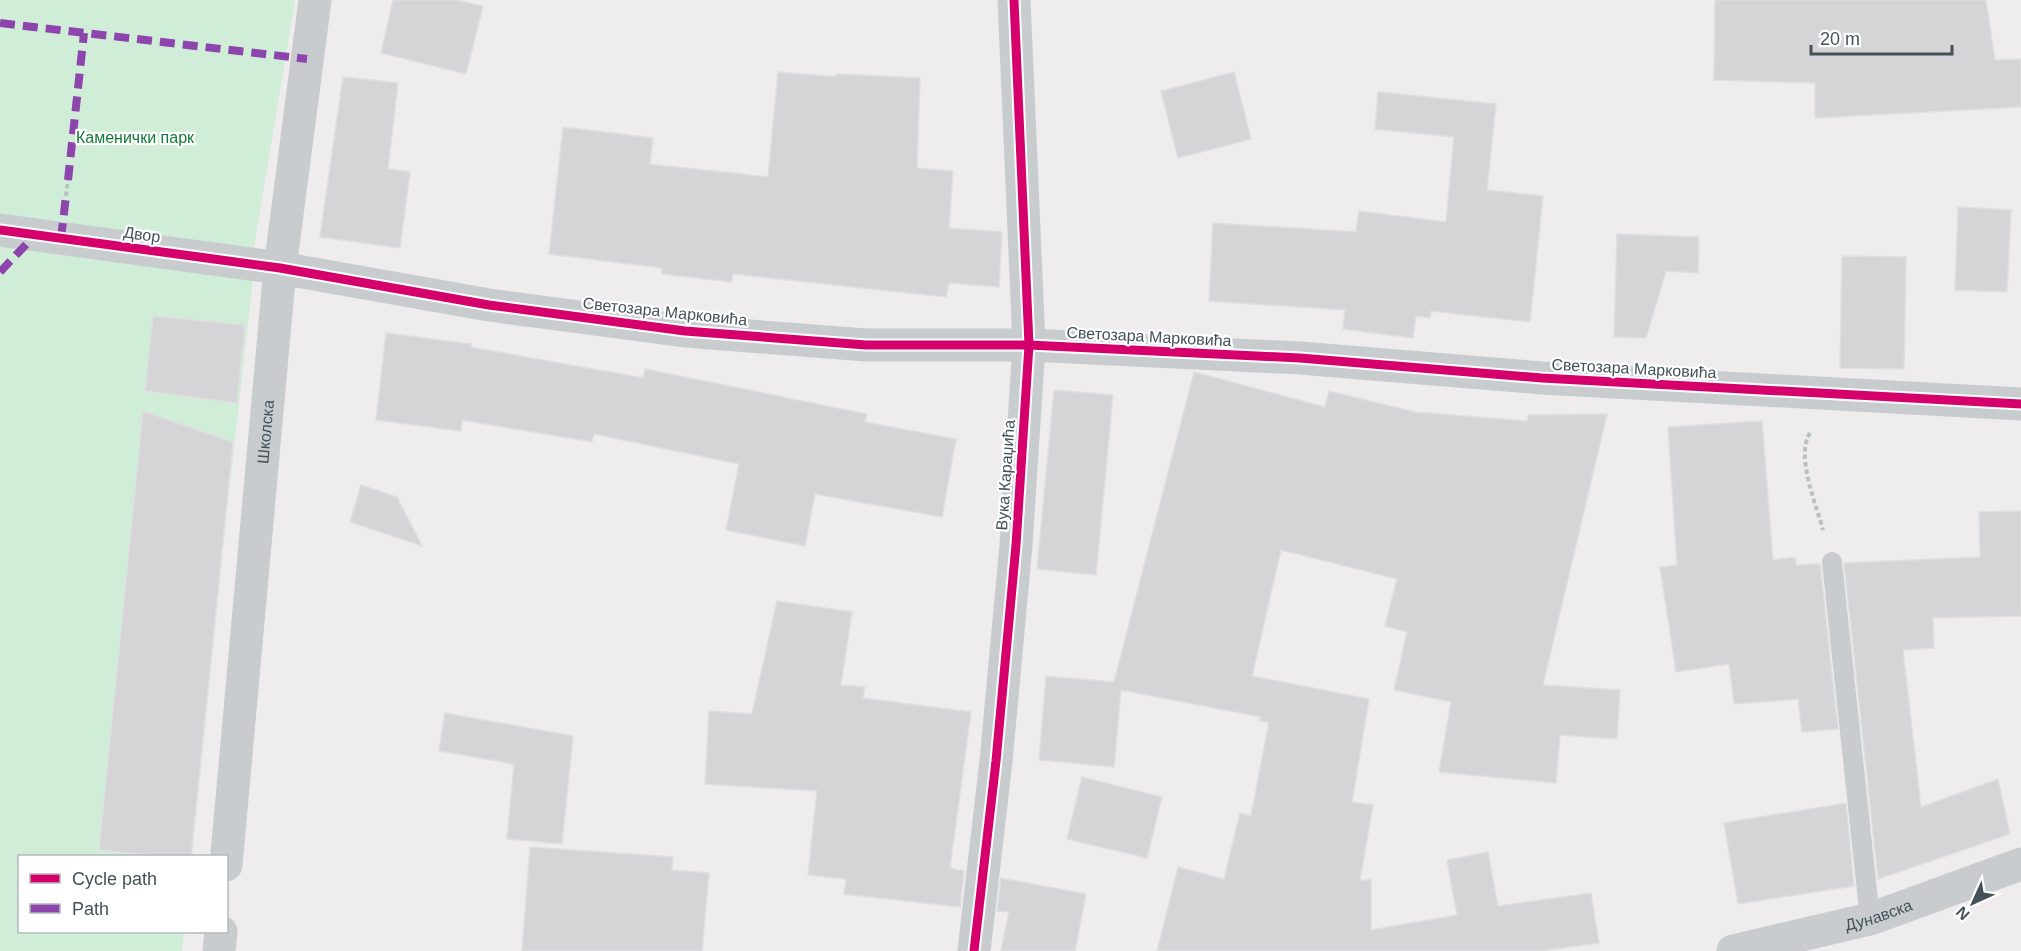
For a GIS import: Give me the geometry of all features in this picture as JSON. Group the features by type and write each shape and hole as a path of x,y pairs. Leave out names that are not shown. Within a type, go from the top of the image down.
{"street":[{"name":"Школска","path":"227,855 280,268 315,0"},
{"name":"Вука Караџића","path":"974,951 996,761 1016,545 1029,345 1014,0"},
{"name":"Двор","path":"0,230 280,268"},
{"name":"Светозара Марковића","path":"280,268 489,305 685,331 866,345 1029,345 1300,358 1634,384 2021,404"},
{"name":"Дунавска","path":"1733,951 1870,920 2021,864"},
{"path":"219,951 221,933"}],"lane":[{"path":"1832,562 1870,920"}],"path":[{"path":"66,196 68,180"},
{"path":"1812,430 1807,437 1804,464 1832,562"}],"green space":[{"name":"Каменички парк","path":"0,0 295,0 249,276 253,278 192,855 18,855 18,933 184,933 182,951 0,951"}],"building":[{"path":"393,0 456,0 483,6 466,74 381,53"},
{"path":"1715,0 1986,0 1995,60 2021,59 2021,107 1815,118 1815,83 1714,80"},
{"path":"778,72 836,77 836,74 920,78 917,168 953,171 949,228 1002,232 999,287 949,283 946,297 733,274 732,282 662,274 662,268 549,254 563,127 653,138 650,164 768,177"},
{"path":"1234,72 1251,139 1178,158 1161,91"},
{"path":"343,77 398,83 388,169 410,172 400,248 320,237"},
{"path":"1378,92 1496,104 1487,190 1543,196 1530,322 1431,311 1430,318 1416,316 1413,338 1343,329 1345,310 1209,301 1213,223 1356,232 1359,211 1446,222 1454,137 1375,129"},
{"path":"1958,207 2011,210 2007,292 1955,290"},
{"path":"1617,234 1699,237 1698,273 1666,271 1646,338 1614,337"},
{"path":"1842,256 1906,257 1904,369 1840,368"},
{"path":"153,316 245,325 237,403 145,391"},
{"path":"386,333 471,344 471,347 643,378 645,369 867,414 865,422 956,439 942,517 815,494 805,546 726,530 739,464 594,434 592,442 462,420 461,431 376,420"},
{"path":"1194,372 1325,407 1329,391 1415,412 1527,421 1529,415 1607,414 1543,685 1620,690 1617,739 1560,735 1556,783 1439,772 1451,702 1394,690 1407,632 1385,626 1397,579 1281,550 1252,676 1369,699 1352,802 1373,805 1360,881 1371,879 1371,930 1457,915 1447,860 1488,852 1498,906 1591,893 1599,943 1540,951 1157,951 1178,867 1224,879 1240,813 1251,816 1269,722 1260,721 1261,717 1121,690 1114,767 1039,760 1046,676 1114,682"},
{"path":"1054,390 1113,395 1096,575 1037,569"},
{"path":"143,411 233,442 191,855 151,855 99,850"},
{"path":"1762,421 1773,560 1795,557 1796,565 1820,564 1838,729 1802,732 1798,699 1734,704 1729,664 1676,672 1660,567 1677,565 1668,427"},
{"path":"361,485 397,497 422,546 350,522"},
{"path":"2021,511 2021,616 1933,618 1934,648 1903,650 1921,807 1998,779 2010,834 1878,879 1844,563 1980,557 1979,512"},
{"path":"777,601 852,612 841,685 865,687 863,698 971,712 950,868 964,871 960,907 844,894 846,879 808,875 817,791 705,784 709,711 752,714"},
{"path":"445,713 573,736 562,844 507,839 514,764 439,751"},
{"path":"1082,777 1162,797 1147,858 1067,839"},
{"path":"1846,803 1854,886 1738,904 1724,823"},
{"path":"530,847 673,857 672,870 709,873 702,951 522,951"},
{"path":"1001,878 1086,894 1075,951 1001,951 1009,912 997,911"}],"marked path":[{"path":"0,23 307,59"},
{"path":"68,180 84,33"},
{"path":"61,238 66,196"},
{"path":"0,272 36,234"}],"cycle path":[{"path":"974,951 996,761 1016,545 1029,345 1014,0"},
{"path":"0,230 280,268 489,305 685,331 866,345 1029,345 1300,358 1542,378 2021,404"}]}
